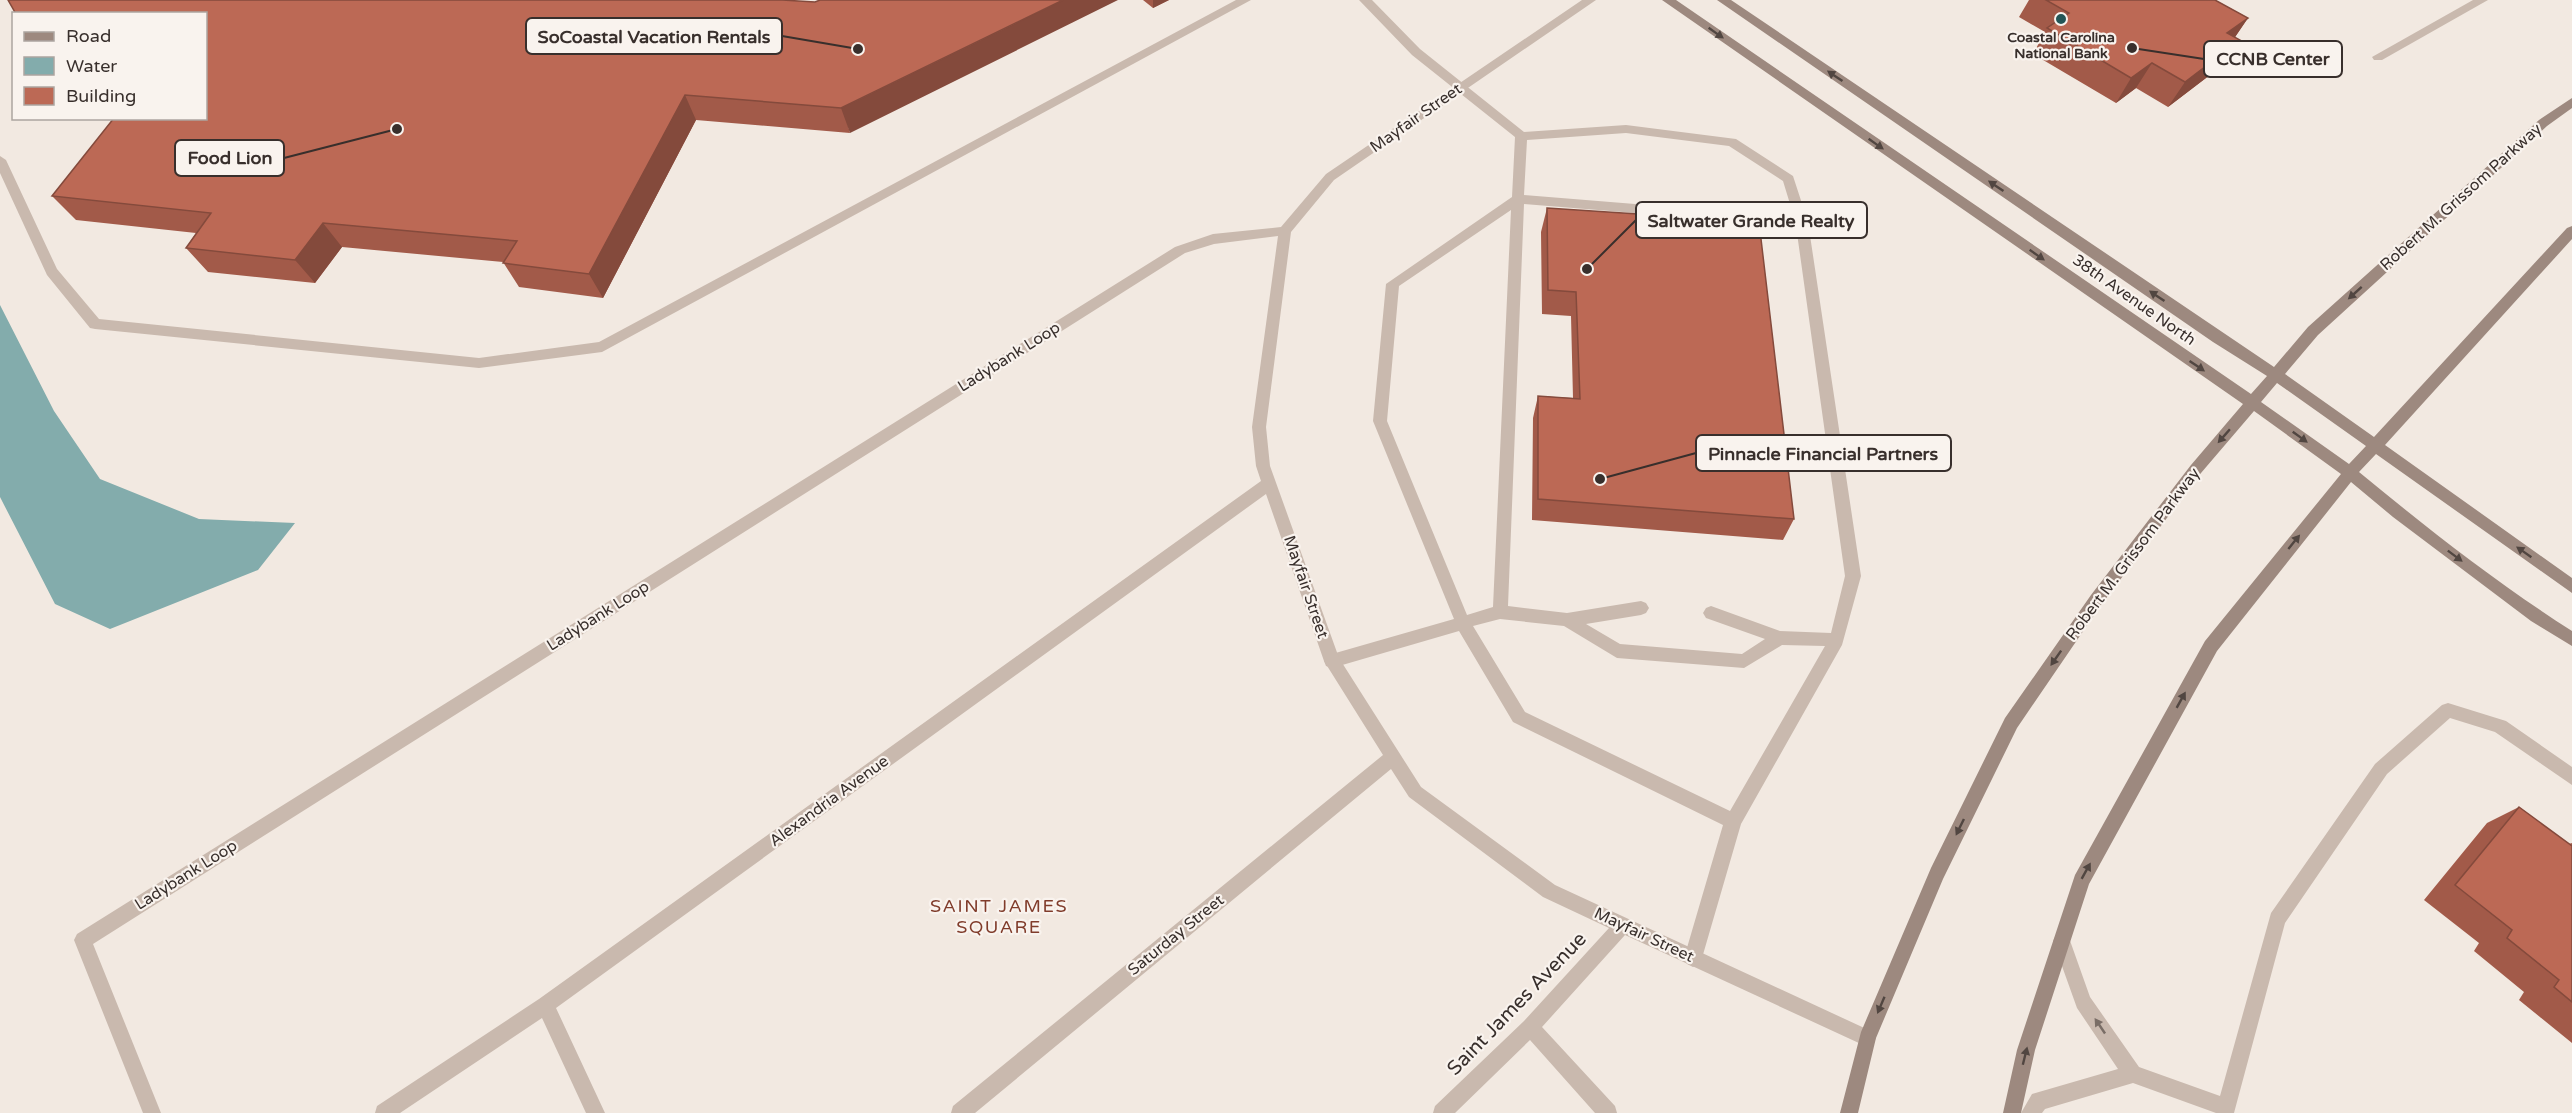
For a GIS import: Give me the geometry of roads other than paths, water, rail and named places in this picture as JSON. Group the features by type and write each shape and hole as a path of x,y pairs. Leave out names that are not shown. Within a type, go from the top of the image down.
{"main road":[{"name":"38th Avenue North","path":"1668,0 2253,402 2350,473 2398,513 2536,616 2572,639"},
{"name":"38th Avenue North","path":"1723,0 2218,338 2276,375 2572,586"},
{"name":"Robert M. Grissom Parkway","path":"1849,1113 1867,1038 1937,874 2012,723 2096,600 2196,469 2313,331 2543,123 2572,102"},
{"path":"2012,1113 2026,1050 2081,881 2211,646 2350,473 2572,231"}],"street":[{"path":"0,160 52,272 95,324 479,363 602,347 1245,0"},
{"path":"1365,0 1416,52 1521,136 1626,129 1732,142 1790,179 1802,222 1853,576 1837,640 1733,821 1694,958"},
{"name":"Mayfair Street","path":"1590,0 1330,177 1285,231 1259,427 1263,466 1332,661 1415,792 1549,891 1867,1038"},
{"path":"2378,57 2482,0"},
{"path":"1500,612 1521,136"},
{"path":"1733,821 1520,717 1463,623 1380,421 1393,284 1518,199 1802,222"},
{"name":"Ladybank Loop","path":"152,1113 83,940 1180,250 1213,239 1285,231"},
{"name":"Alexandria Avenue","path":"384,1113 545,1005 1270,483"},
{"path":"1332,661 1500,612 1567,620 1641,608"},
{"path":"1711,613 1780,639 1837,640"},
{"path":"1567,620 1617,651 1744,661 1780,639"},
{"path":"2062,941 2083,1002 2133,1074 2225,1110 2277,919 2380,769 2448,710 2500,726 2572,777"},
{"name":"Saturday Street","path":"960,1113 1393,757"},
{"name":"Saint James Avenue","path":"1442,1113 1530,1027 1623,925"},
{"path":"545,1005 596,1113"},
{"path":"1530,1027 1608,1113"},
{"path":"2030,1113 2039,1101 2133,1074"}],"water":[{"path":"0,305 54,411 100,479 199,519 295,523 258,570 110,629 55,604 0,497"}],"place":[{"name":"Coastal Carolina National Bank","path":"2061,19"},
{"name":"CCNB Center","path":"2132,48"},
{"name":"SoCoastal Vacation Rentals","path":"858,49"},
{"name":"Food Lion","path":"397,129"},
{"name":"Saltwater Grande Realty","path":"1587,269"},
{"name":"Pinnacle Financial Partners","path":"1600,479"}],"district":[{"name":"SAINT JAMES SQUARE","path":"999,916"}]}
